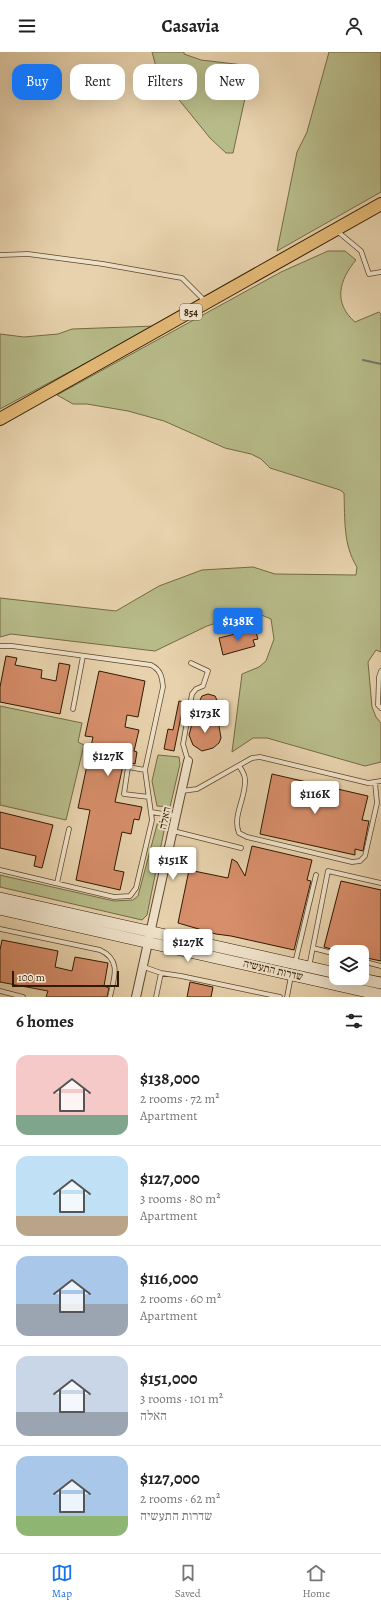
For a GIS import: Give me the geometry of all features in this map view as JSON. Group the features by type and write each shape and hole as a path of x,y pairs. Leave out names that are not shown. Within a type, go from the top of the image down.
{"main road":[{"name":"854","path":"0,419 381,204"}],"street":[{"name":"האלה","path":"136,997 144,967 188,761"},
{"name":"שדרות התעשיה","path":"0,898 150,937 293,969 381,995"},
{"name":"שדרות התעשיה","path":"0,909 150,937"},
{"name":"שדרות התעשיה","path":"293,969 309,967 329,971"},
{"path":"369,980 381,983"}],"lane":[{"path":"335,230 361,251 369,274 381,272"},
{"path":"0,255 28,254 182,278 206,303"},
{"path":"0,646 12,646 151,665 158,668 163,687 145,770 152,820 136,888 130,896 114,897 0,870"},
{"path":"73,709 83,656"},
{"path":"188,761 183,744 192,694 202,686 208,671 191,663"},
{"path":"381,671 379,677 378,705 381,708"},
{"path":"182,791 196,789 252,758 260,757 368,783 381,781"},
{"path":"239,766 244,773 245,781 237,823 240,833 247,837 352,862 360,861 365,856 376,803 375,782"},
{"path":"145,770 128,767 124,794 149,797"},
{"path":"151,812 176,816"},
{"path":"56,883 69,829"},
{"path":"173,831 241,848"},
{"path":"309,967 328,871 381,883"},
{"path":"287,997 316,874"},
{"path":"0,929 100,950 107,953 112,958 115,968 110,997"},
{"path":"313,948 329,952"},
{"path":"369,963 381,966"},
{"path":"144,967 162,973 280,997"},
{"path":"156,997 162,973"},
{"path":"0,991 23,997"}],"green space":[{"path":"152,52 184,52 184,54 201,60 235,64 205,64 205,100 245,100 233,153 226,153 210,138 179,100 197,100 197,64 155,64"},
{"path":"329,52 381,52 381,192 277,251 297,152 307,132"},
{"path":"328,251 345,251 356,260 342,283 341,299 343,307 348,315 355,322 379,312 381,314 381,652 376,650 368,662 372,707 376,717 381,723 381,762 365,766 267,738 253,738 232,752 242,674 259,667 266,661 274,639 271,619 259,614 232,618 207,626 155,651 11,634 0,637 0,598 116,611 159,586 202,570 253,567 275,574 356,575 357,567 352,559 347,541 344,493 340,490 270,468 261,459 251,454 225,448 164,421 128,411 87,404 73,404 57,395 281,272"},
{"path":"155,326 0,409 0,334 24,337 58,334 72,329"},
{"path":"0,706 82,723 78,742 84,745 66,820 0,805"},
{"path":"158,755 179,757 180,764 170,807 157,806 152,781"},
{"path":"158,821 166,821 147,915 142,920 0,887 0,875 114,901 133,900 138,896"}],"building":[{"path":"255,629 258,639 253,640 255,646 223,655 219,638"},
{"path":"6,656 17,658 15,665 42,670 41,678 56,681 59,663 70,665 60,714 0,702 0,687"},
{"path":"99,671 145,681 138,717 127,715 125,727 139,730 134,751 137,752 135,764 124,761 115,802 142,807 139,820 134,819 131,834 122,832 114,870 124,872 120,890 76,880 90,810 78,808 93,737 85,736"},
{"path":"208,694 215,696 218,702 217,709 209,717 201,711 198,704 202,696"},
{"path":"179,701 184,702 174,751 164,749 168,729 173,730"},
{"path":"207,717 216,722 219,726 221,738 219,743 213,748 202,751 193,745 189,735 192,724 197,720"},
{"path":"272,774 368,796 362,820 369,821 363,851 355,849 355,855 260,834"},
{"path":"0,812 53,825 42,868 34,866 36,856 0,848"},
{"path":"252,846 312,860 307,880 311,881 294,950 216,934 178,923 189,870 228,878 232,859 237,862 245,876"},
{"path":"341,881 381,890 381,961 369,958 369,945 329,945 329,948 324,947"},
{"path":"2,940 58,951 55,967 72,971 75,957 108,963 104,986 109,988 107,997 46,997 48,991 0,982 0,950"},
{"path":"190,982 213,987 211,997 187,997"}],"waterway":[{"path":"363,360 381,364"}]}
